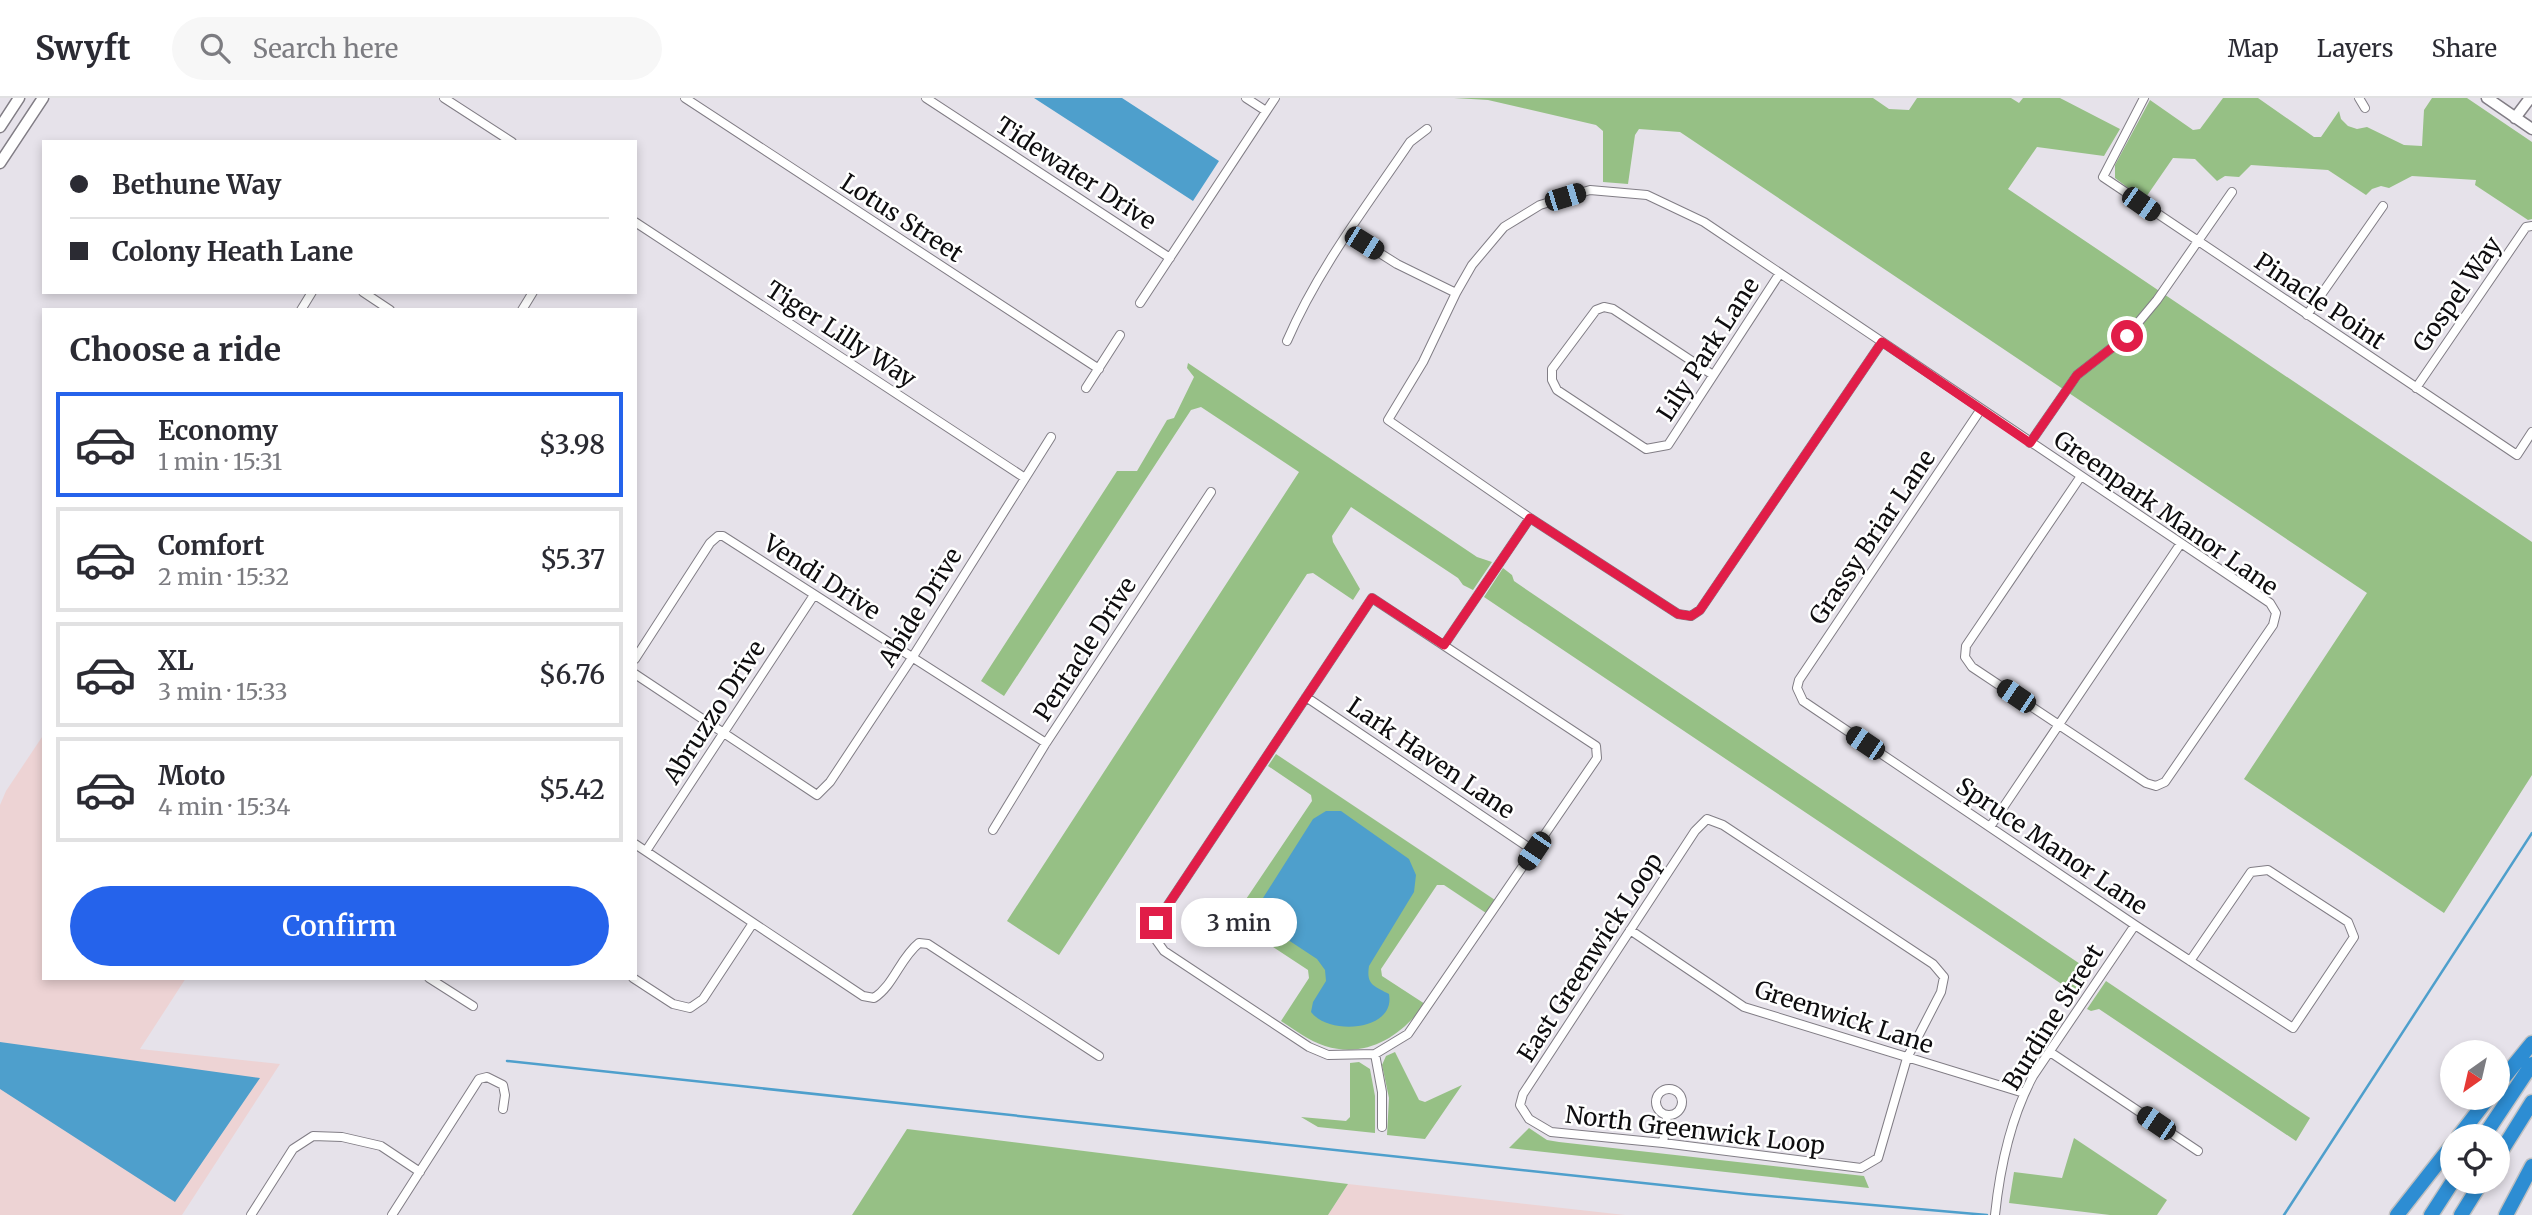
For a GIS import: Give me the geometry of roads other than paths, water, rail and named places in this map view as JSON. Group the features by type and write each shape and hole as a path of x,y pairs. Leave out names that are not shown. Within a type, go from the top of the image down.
{"highway":[{"path":"2510,1070 2532,1043"},
{"path":"2492,1124 2532,1065"},
{"path":"2510,1137 2532,1102"},
{"path":"2397,1215 2440,1159"},
{"path":"2506,1215 2532,1166"},
{"path":"2431,1215 2445,1194"},
{"path":"2461,1215 2474,1194"}],"main road":[{"path":"0,163 43,98"},
{"path":"2487,98 2532,129"},
{"path":"2515,118 2531,98"},
{"path":"0,127 19,99 36,109"}],"street":[{"path":"444,98 509,140"},
{"name":"Lotus Street","path":"685,98 1098,369"},
{"name":"Tidewater Drive","path":"926,98 1170,258"},
{"path":"1246,98 1266,111"},
{"path":"1140,303 1275,98"},
{"name":"Pinacle Point","path":"2144,98 2103,177 2517,455 2532,432"},
{"path":"2359,98 2365,108"},
{"path":"1287,341 1302,305 1322,270 1410,142 1427,129"},
{"name":"Greenpark Manor Lane","path":"1530,518 1388,420 1423,362 1472,265 1504,227 1540,205 1590,190 1647,195 1704,222 2270,603 2276,614 2273,625 2165,782 2156,786 2146,783 2059,725"},
{"path":"2030,443 2077,375 2127,336 2157,300 2232,192"},
{"path":"2307,315 2383,206"},
{"name":"Tiger Lilly Way","path":"637,223 1025,478"},
{"name":"Gospel Way","path":"2416,388 2526,227 2532,226"},
{"path":"1348,233 1397,264 1456,293"},
{"name":"Lily Park Lane","path":"1713,375 1613,309 1604,307 1596,310 1552,369 1552,380 1557,390 1646,449 1668,445 1780,274"},
{"path":"366,294 387,308"},
{"path":"1086,388 1120,335"},
{"path":"1444,645 1530,518 1678,614 1691,616 1700,610 1882,342"},
{"name":"Grassy Briar Lane","path":"1797,688 1798,680 1981,408"},
{"name":"Abide Drive","path":"722,734 817,795 830,782 912,658 1051,437"},
{"path":"2059,725 1972,667 1965,657 1966,646 2081,476"},
{"name":"Pentacle Drive","path":"993,830 1046,743 1211,492"},
{"name":"Vendi Drive","path":"637,656 710,543 718,536 723,536 1046,743"},
{"path":"1990,827 2182,543"},
{"name":"Abruzzo Drive","path":"646,851 814,595"},
{"path":"1372,598 1444,645 1596,746 1597,758 1408,1034 1375,1054 1328,1055 1309,1047 1164,951 1154,937 1156,923 1372,598"},
{"path":"637,675 722,734"},
{"name":"Spruce Manor Lane","path":"1797,688 1803,701 2135,925 2190,961 2293,1028 2354,937 2348,922 2268,870 2251,872 2190,961"},
{"name":"Lark Haven Lane","path":"1306,697 1534,851"},
{"name":"East Greenwick Loop","path":"1529,1119 1520,1105 1523,1094 1695,831 1707,820 1723,825 1922,956 1944,977 1941,992 1908,1058"},
{"path":"637,845 863,996 874,998 882,993 911,949 919,943 928,944 1099,1056"},
{"path":"636,980 673,1004 690,1008 703,999 753,923"},
{"name":"Burdine Street","path":"1995,1211 2006,1149 2024,1093 2135,925"},
{"name":"Greenwick Lane","path":"1630,930 1744,1007 2024,1093"},
{"path":"432,980 473,1006"},
{"path":"2050,1052 2199,1152"},
{"path":"1375,1054 1382,1092 1382,1127"},
{"name":"North Greenwick Loop","path":"1529,1119 1551,1132 1861,1168 1878,1158 1908,1058"},
{"path":"392,1215 480,1079 487,1077 503,1085 503,1109"},
{"path":"1663,1143 1667,1116"},
{"path":"251,1215 293,1149 313,1136 342,1137 381,1146 420,1171"}],"water":[{"path":"1034,98 1122,98 1219,161 1193,201"},
{"path":"1326,811 1341,811 1409,859 1416,875 1414,892 1369,966 1370,981 1375,987 1389,994 1388,1006 1382,1016 1359,1026 1332,1025 1311,1012 1313,1002 1326,981 1325,970 1317,959 1270,928 1262,915 1263,898 1313,819"},
{"path":"0,1042 260,1078 175,1202 0,1089"}],"waterway":[{"path":"2284,1215 2532,833"},
{"path":"507,1061 1746,1194 1987,1215"}]}
